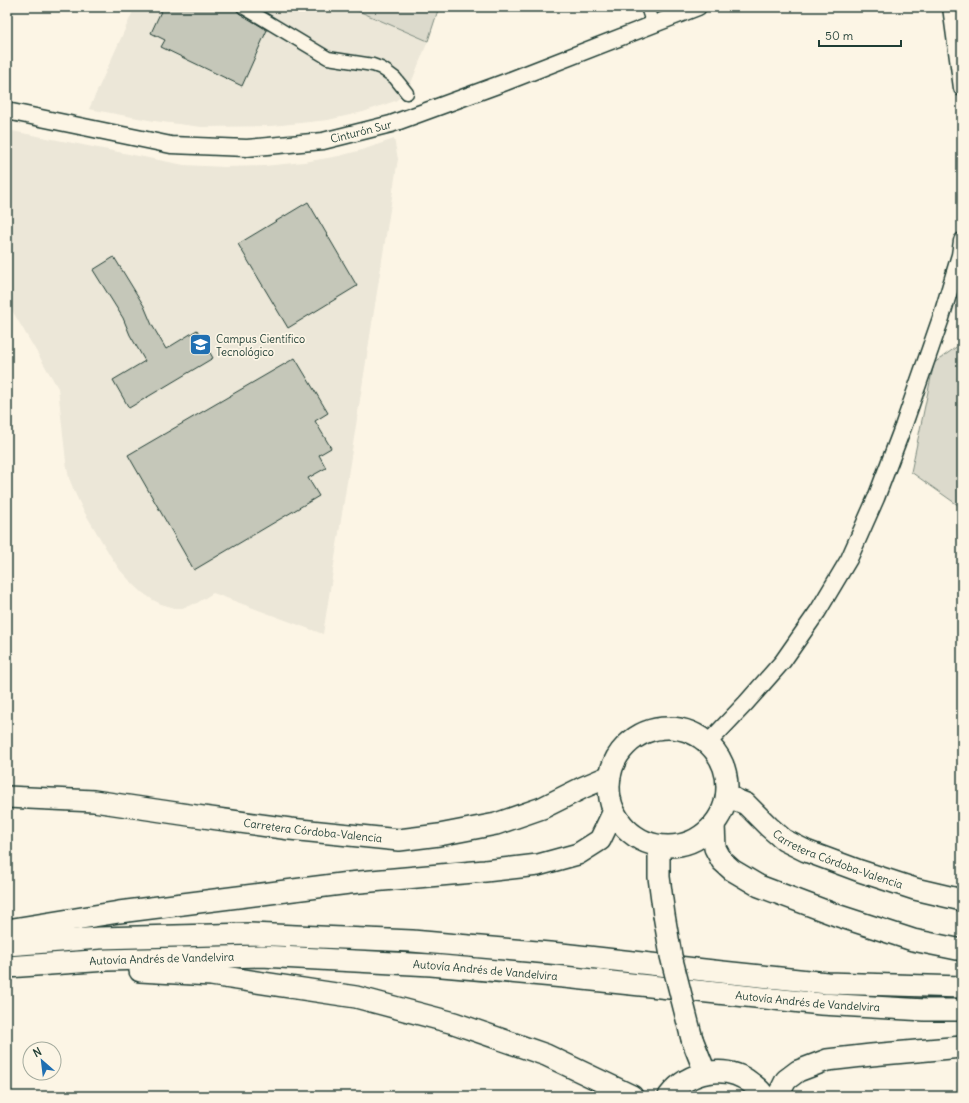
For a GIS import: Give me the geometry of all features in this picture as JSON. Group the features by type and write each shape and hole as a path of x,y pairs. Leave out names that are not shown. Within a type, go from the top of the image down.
{"highway":[{"path":"665,728 681,729 695,734 708,743 718,754 724,766 727,780 727,794 723,810 714,825 703,835 690,842 675,846 659,846 645,842 632,834 622,824 614,812 610,800 610,776 615,761 624,748 636,738 650,731 665,728"},
{"name":"Carretera Córdoba-Valencia","path":"7,797 94,800 290,829 399,840 439,835 496,824 542,808 610,776"},
{"name":"Carretera Córdoba-Valencia","path":"727,794 746,804 784,840 806,851 915,889 962,900"},
{"path":"7,930 119,912 349,883 538,865 578,854 600,840 614,812"},
{"path":"714,825 715,848 722,861 732,870 759,886 836,915 913,940 962,950"},
{"path":"659,846 659,877 671,956 692,1039 705,1072"},
{"name":"Autovía Andrés de Vandelvira","path":"7,945 100,938 250,934 412,941 561,954 827,983 962,987"},
{"name":"Autovía Andrés de Vandelvira","path":"7,968 107,960 261,956 431,965 821,1004 925,1010 962,1010"},
{"path":"7,968 140,971 211,975 356,997 454,1023 546,1055 632,1096"},
{"path":"778,1096 786,1080 798,1071 827,1060 962,1047"},
{"path":"669,1096 674,1089 688,1078 705,1072 726,1072 745,1078 761,1091 764,1096"}],"main road":[{"name":"Cinturón Sur","path":"7,111 171,145 247,148 323,141 391,124 510,80 698,7"},
{"path":"951,7 962,88"},
{"path":"708,743 783,661 818,612 848,559 876,498 903,427 941,318 960,255 962,241"}],"street":[{"path":"243,7 328,58 374,65 381,68 395,78 407,93"},
{"path":"646,7 653,25"}],"shaded area":[{"path":"135,7 349,7 428,41 407,93 395,101 363,112 328,120 272,126 202,127 154,121 89,109"},
{"path":"349,7 439,7 428,41"},
{"name":"Campus Científico Tecnológico","path":"7,130 184,165 225,167 264,166 304,162 339,156 394,139 398,159 323,634 213,593 197,603 182,608 175,608 161,604 143,593 131,582 120,570 110,555 82,508 69,478 58,388 7,302"},
{"path":"962,343 962,508 911,472 934,363"}],"building":[{"path":"163,7 232,7 267,30 242,86 161,47 165,40 151,33"},
{"path":"308,202 357,286 288,328 238,244"},
{"path":"114,257 144,306 152,325 166,349 197,330 213,358 129,408 113,380 145,361 130,335 123,318 93,270"},
{"path":"295,358 328,413 315,421 331,448 319,455 326,468 308,478 319,496 194,570 128,455"}],"place":[{"name":"Campus Científico Tecnológico","path":"200,345"}]}
